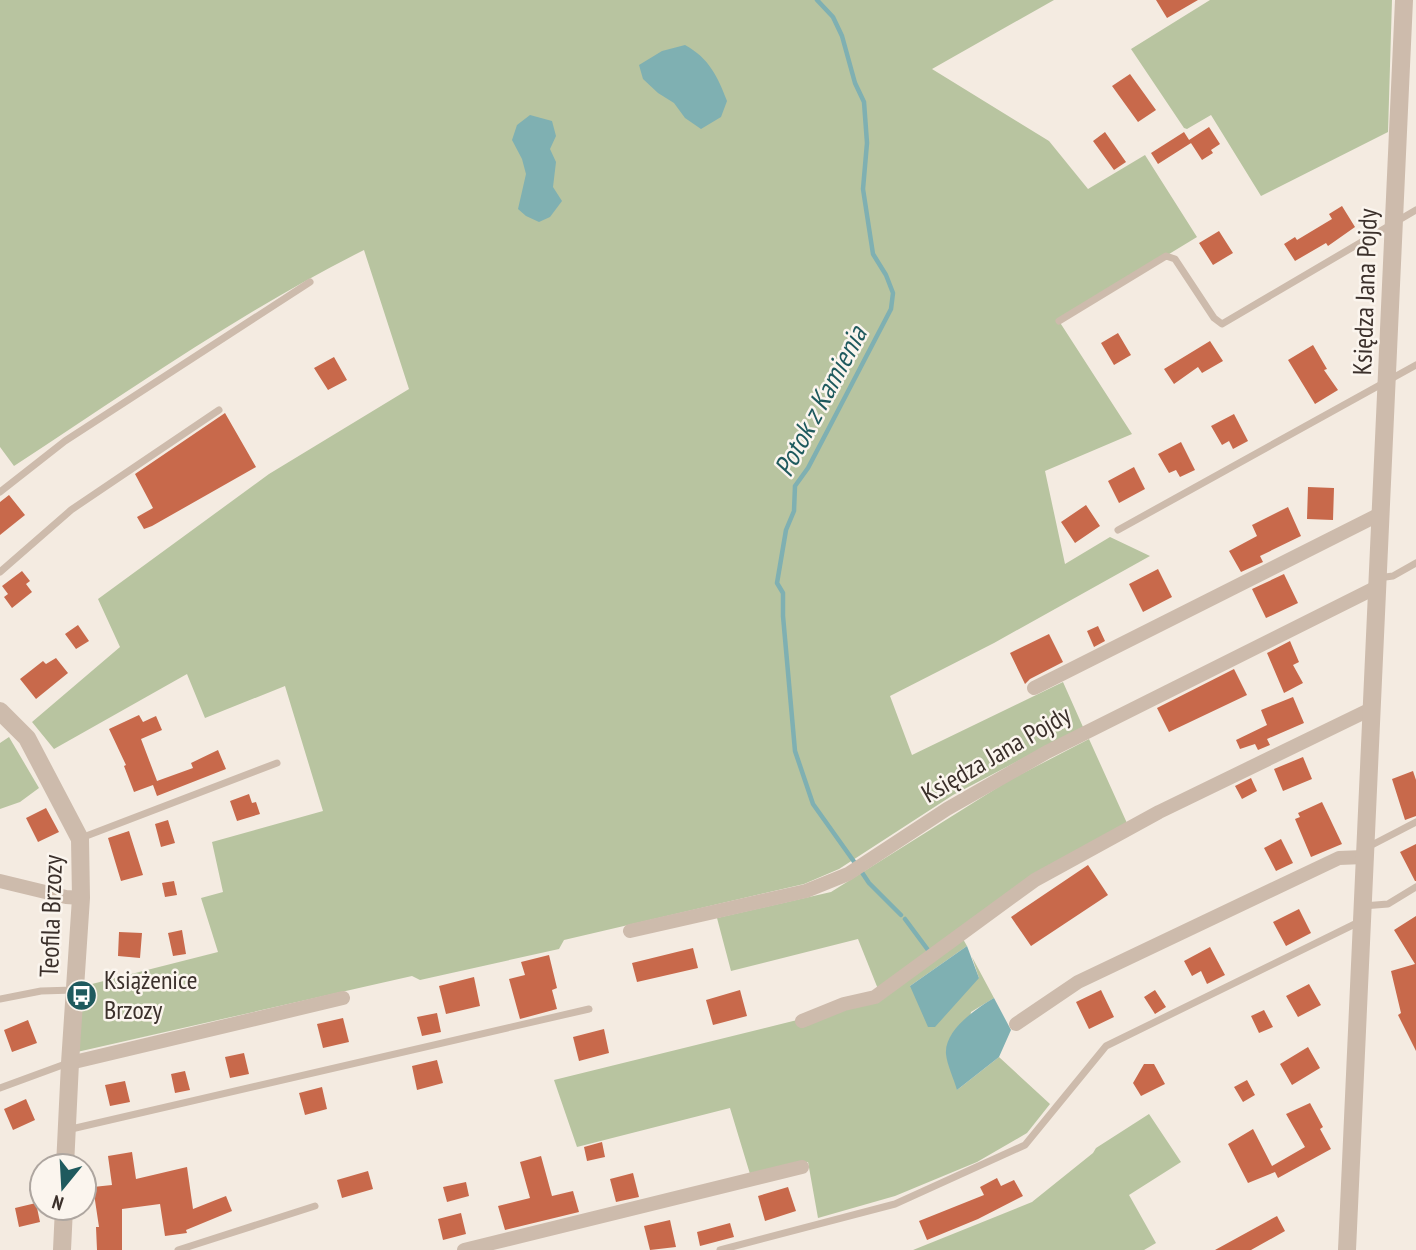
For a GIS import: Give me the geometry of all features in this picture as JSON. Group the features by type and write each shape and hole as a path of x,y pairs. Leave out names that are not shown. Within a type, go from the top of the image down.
{"street":[{"name":"Księdza Jana Pojdy","path":"1347,1250 1404,0"},
{"path":"1034,688 1380,514"},
{"name":"Księdza Jana Pojdy","path":"630,931 806,891 834,881 1016,769 1377,583"},
{"path":"802,1021 844,1004 875,997 1035,880 1159,811 1371,709"},
{"name":"Teofila Brzozy","path":"0,711 27,738 80,839 81,898 66,1152"},
{"path":"1016,1024 1078,982 1339,858 1365,853"},
{"path":"0,881 66,897 81,898"},
{"path":"70,1063 342,998"},
{"path":"464,1250 802,1167"},
{"path":"62,1250 63,1222"}],"lane":[{"path":"1059,321 1166,256 1175,259 1214,318 1222,324 1416,210"},
{"path":"0,492 65,441 310,282"},
{"path":"1118,530 1416,365"},
{"path":"0,572 71,510 219,410"},
{"path":"1377,583 1416,563"},
{"path":"80,839 277,762"},
{"path":"1365,853 1416,822"},
{"path":"720,1250 895,1204 1025,1145 1106,1046 1362,913 1388,904 1416,887"},
{"path":"0,999 41,991 74,990"},
{"path":"67,1130 589,1009"},
{"path":"0,1088 70,1063"},
{"path":"178,1250 315,1206"}],"green space":[{"path":"0,0 1054,0 932,69 1049,141 1088,189 1145,155 1197,237 1059,321 1132,434 1045,471 1065,564 1110,537 1150,556 994,643 890,696 912,755 1063,682 1083,727 953,795 839,869 804,884 564,940 559,949 420,980 412,976 77,1052 84,986 218,952 201,898 223,892 212,842 323,811 285,686 205,718 187,674 54,749 32,722 120,647 98,599 269,474 409,389 364,250 230,325 14,466 0,447"},
{"path":"1210,0 1392,0 1388,132 1261,196 1211,115 1187,129 1184,128 1131,49"},
{"path":"9,737 39,788 20,802 0,809 0,743"},
{"path":"1089,739 1131,832 1042,882 963,939 967,946 910,986 979,978 972,957 994,998 971,1012 957,1090 999,1057 1050,1104 1027,1133 977,1162 895,1196 818,1218 808,1162 750,1174 730,1108 577,1147 554,1080 882,999 858,939 731,971 717,918 831,892 1008,781"},
{"path":"1149,1114 1181,1162 1129,1195 1156,1243 1144,1250 913,1250 1032,1202 1096,1148"}],"water":[{"path":"685,45 712,69 727,101 721,117 701,129 685,118 674,103 643,79 639,65 662,51"},
{"path":"530,115 552,121 556,136 550,149 556,162 553,187 562,201 550,217 539,222 518,209 526,174 512,140 517,125"},
{"path":"967,946 979,978 935,1027 928,1027 910,986"},
{"path":"994,998 1011,1030 999,1057 957,1090 946,1054 950,1037 963,1021"}],"building":[{"path":"1156,0 1198,0 1167,18"},
{"path":"1130,74 1156,110 1138,122 1112,86"},
{"path":"1209,127 1220,144 1202,160 1189,140"},
{"path":"1105,132 1126,162 1114,170 1093,141"},
{"path":"1184,132 1191,143 1158,164 1151,153"},
{"path":"1342,206 1355,227 1328,246 1326,243 1295,261 1284,244 1295,237 1297,240 1332,219 1329,214"},
{"path":"1219,231 1233,253 1213,265 1199,243"},
{"path":"1118,333 1131,355 1114,365 1101,343"},
{"path":"1210,341 1223,361 1202,373 1198,367 1174,384 1164,369"},
{"path":"1313,345 1327,369 1324,370 1338,390 1315,404 1288,360"},
{"path":"334,357 347,380 328,390 314,368"},
{"path":"225,413 256,467 144,529 137,517 153,508 135,474"},
{"path":"1234,414 1248,441 1233,449 1229,441 1222,445 1211,426"},
{"path":"1181,442 1195,470 1180,477 1176,470 1169,473 1158,454"},
{"path":"1134,467 1145,489 1119,503 1108,481"},
{"path":"1308,487 1334,488 1333,520 1307,519"},
{"path":"9,495 25,515 0,535 0,502"},
{"path":"1086,505 1100,526 1075,543 1061,522"},
{"path":"1288,507 1301,536 1260,556 1263,562 1241,572 1229,551 1257,536 1252,525"},
{"path":"1158,569 1172,597 1143,612 1129,584"},
{"path":"22,571 30,581 26,584 32,592 12,608 4,597 8,594 2,586"},
{"path":"1284,574 1298,603 1266,618 1252,589"},
{"path":"78,625 89,641 76,649 65,634"},
{"path":"1098,626 1105,641 1094,647 1087,631"},
{"path":"1049,634 1063,662 1025,684 1010,653"},
{"path":"1290,641 1299,662 1293,665 1303,683 1284,693 1267,653"},
{"path":"56,658 68,673 36,699 20,679 43,661 46,664"},
{"path":"1234,669 1247,695 1169,732 1157,708"},
{"path":"1293,697 1304,723 1267,739 1270,745 1258,750 1255,744 1240,749 1236,740 1267,725 1261,710"},
{"path":"139,715 143,722 156,716 162,730 141,739 157,781 193,768 191,763 218,750 226,769 157,796 153,785 134,792 124,766 126,765 109,729"},
{"path":"1303,757 1312,779 1283,791 1274,769"},
{"path":"1413,771 1416,780 1416,816 1405,820 1392,779"},
{"path":"1251,778 1257,791 1242,799 1235,786"},
{"path":"249,794 252,803 256,802 260,814 237,821 230,801"},
{"path":"1322,802 1342,844 1311,857 1295,819 1300,817 1298,813"},
{"path":"46,808 59,832 38,842 26,818"},
{"path":"168,820 175,843 161,847 155,824"},
{"path":"129,831 143,875 121,881 108,838"},
{"path":"1281,839 1293,863 1276,871 1264,848"},
{"path":"1416,844 1416,881 1415,881 1400,852"},
{"path":"1088,865 1108,895 1031,946 1011,917"},
{"path":"174,881 177,895 165,897 162,883"},
{"path":"1299,909 1311,933 1286,946 1273,922"},
{"path":"1416,916 1416,1051 1398,1015 1401,1013 1391,971 1415,964 1394,930"},
{"path":"182,930 186,954 173,956 168,933"},
{"path":"119,932 142,933 140,958 118,956"},
{"path":"1210,947 1225,975 1207,984 1201,971 1192,976 1184,961"},
{"path":"693,948 698,968 637,982 632,963"},
{"path":"549,955 557,988 552,990 557,1009 520,1019 509,979 525,975 521,962"},
{"path":"474,977 480,1006 446,1014 439,986"},
{"path":"1309,984 1321,1005 1298,1017 1286,996"},
{"path":"740,990 747,1016 713,1025 706,1000"},
{"path":"1101,990 1114,1017 1089,1029 1076,1002"},
{"path":"1155,990 1166,1007 1155,1014 1144,997"},
{"path":"1264,1010 1273,1027 1259,1033 1251,1016"},
{"path":"437,1013 441,1032 422,1036 417,1017"},
{"path":"343,1018 349,1042 323,1048 317,1024"},
{"path":"28,1020 37,1043 12,1052 4,1030"},
{"path":"604,1029 609,1053 579,1061 573,1037"},
{"path":"1308,1047 1320,1068 1292,1085 1280,1064"},
{"path":"244,1053 249,1074 230,1078 225,1057"},
{"path":"437,1060 443,1083 417,1090 412,1066"},
{"path":"1144,1064 1154,1064 1165,1084 1141,1096 1133,1083"},
{"path":"185,1071 190,1090 175,1093 171,1074"},
{"path":"1247,1080 1255,1095 1243,1102 1234,1087"},
{"path":"125,1081 130,1102 110,1106 105,1085"},
{"path":"322,1087 327,1109 305,1115 299,1093"},
{"path":"26,1099 35,1120 13,1130 4,1109"},
{"path":"1310,1103 1331,1149 1278,1178 1275,1172 1248,1183 1228,1144 1253,1129 1272,1166 1305,1147 1286,1114"},
{"path":"602,1142 605,1157 587,1161 584,1147"},
{"path":"132,1152 136,1179 187,1167 193,1209 226,1196 232,1211 186,1230 187,1233 165,1236 160,1204 122,1209 122,1250 97,1250 98,1186 112,1185 108,1156"},
{"path":"541,1156 552,1196 573,1191 579,1212 505,1230 498,1206 530,1198 520,1162"},
{"path":"368,1171 373,1189 342,1198 337,1180"},
{"path":"633,1173 639,1197 616,1202 610,1179"},
{"path":"997,1178 1001,1186 1014,1180 1023,1196 978,1219 927,1240 919,1221 984,1195 980,1187"},
{"path":"466,1182 469,1196 447,1202 443,1187"},
{"path":"788,1187 796,1211 765,1221 758,1196"},
{"path":"28,1205 28,1222 40,1222 19,1227 15,1208"},
{"path":"461,1213 466,1234 443,1240 438,1219"},
{"path":"1277,1216 1285,1231 1251,1250 1215,1250"},
{"path":"670,1220 676,1247 650,1250 644,1226"},
{"path":"730,1223 734,1237 700,1246 697,1232"}],"waterway":[{"name":"Potok z Kamienia","path":"817,0 833,17 842,36 855,83 864,102 867,143 863,189 873,254 893,293 891,309 808,468 795,486 794,511 786,530 777,583 783,593 795,751 813,804 855,863"},
{"name":"Potok z Kamienia","path":"861,871 869,883 901,915"},
{"name":"Potok z Kamienia","path":"905,919 928,950"}],"place":[{"name":"Książenice Brzozy","path":"81,995"}]}
